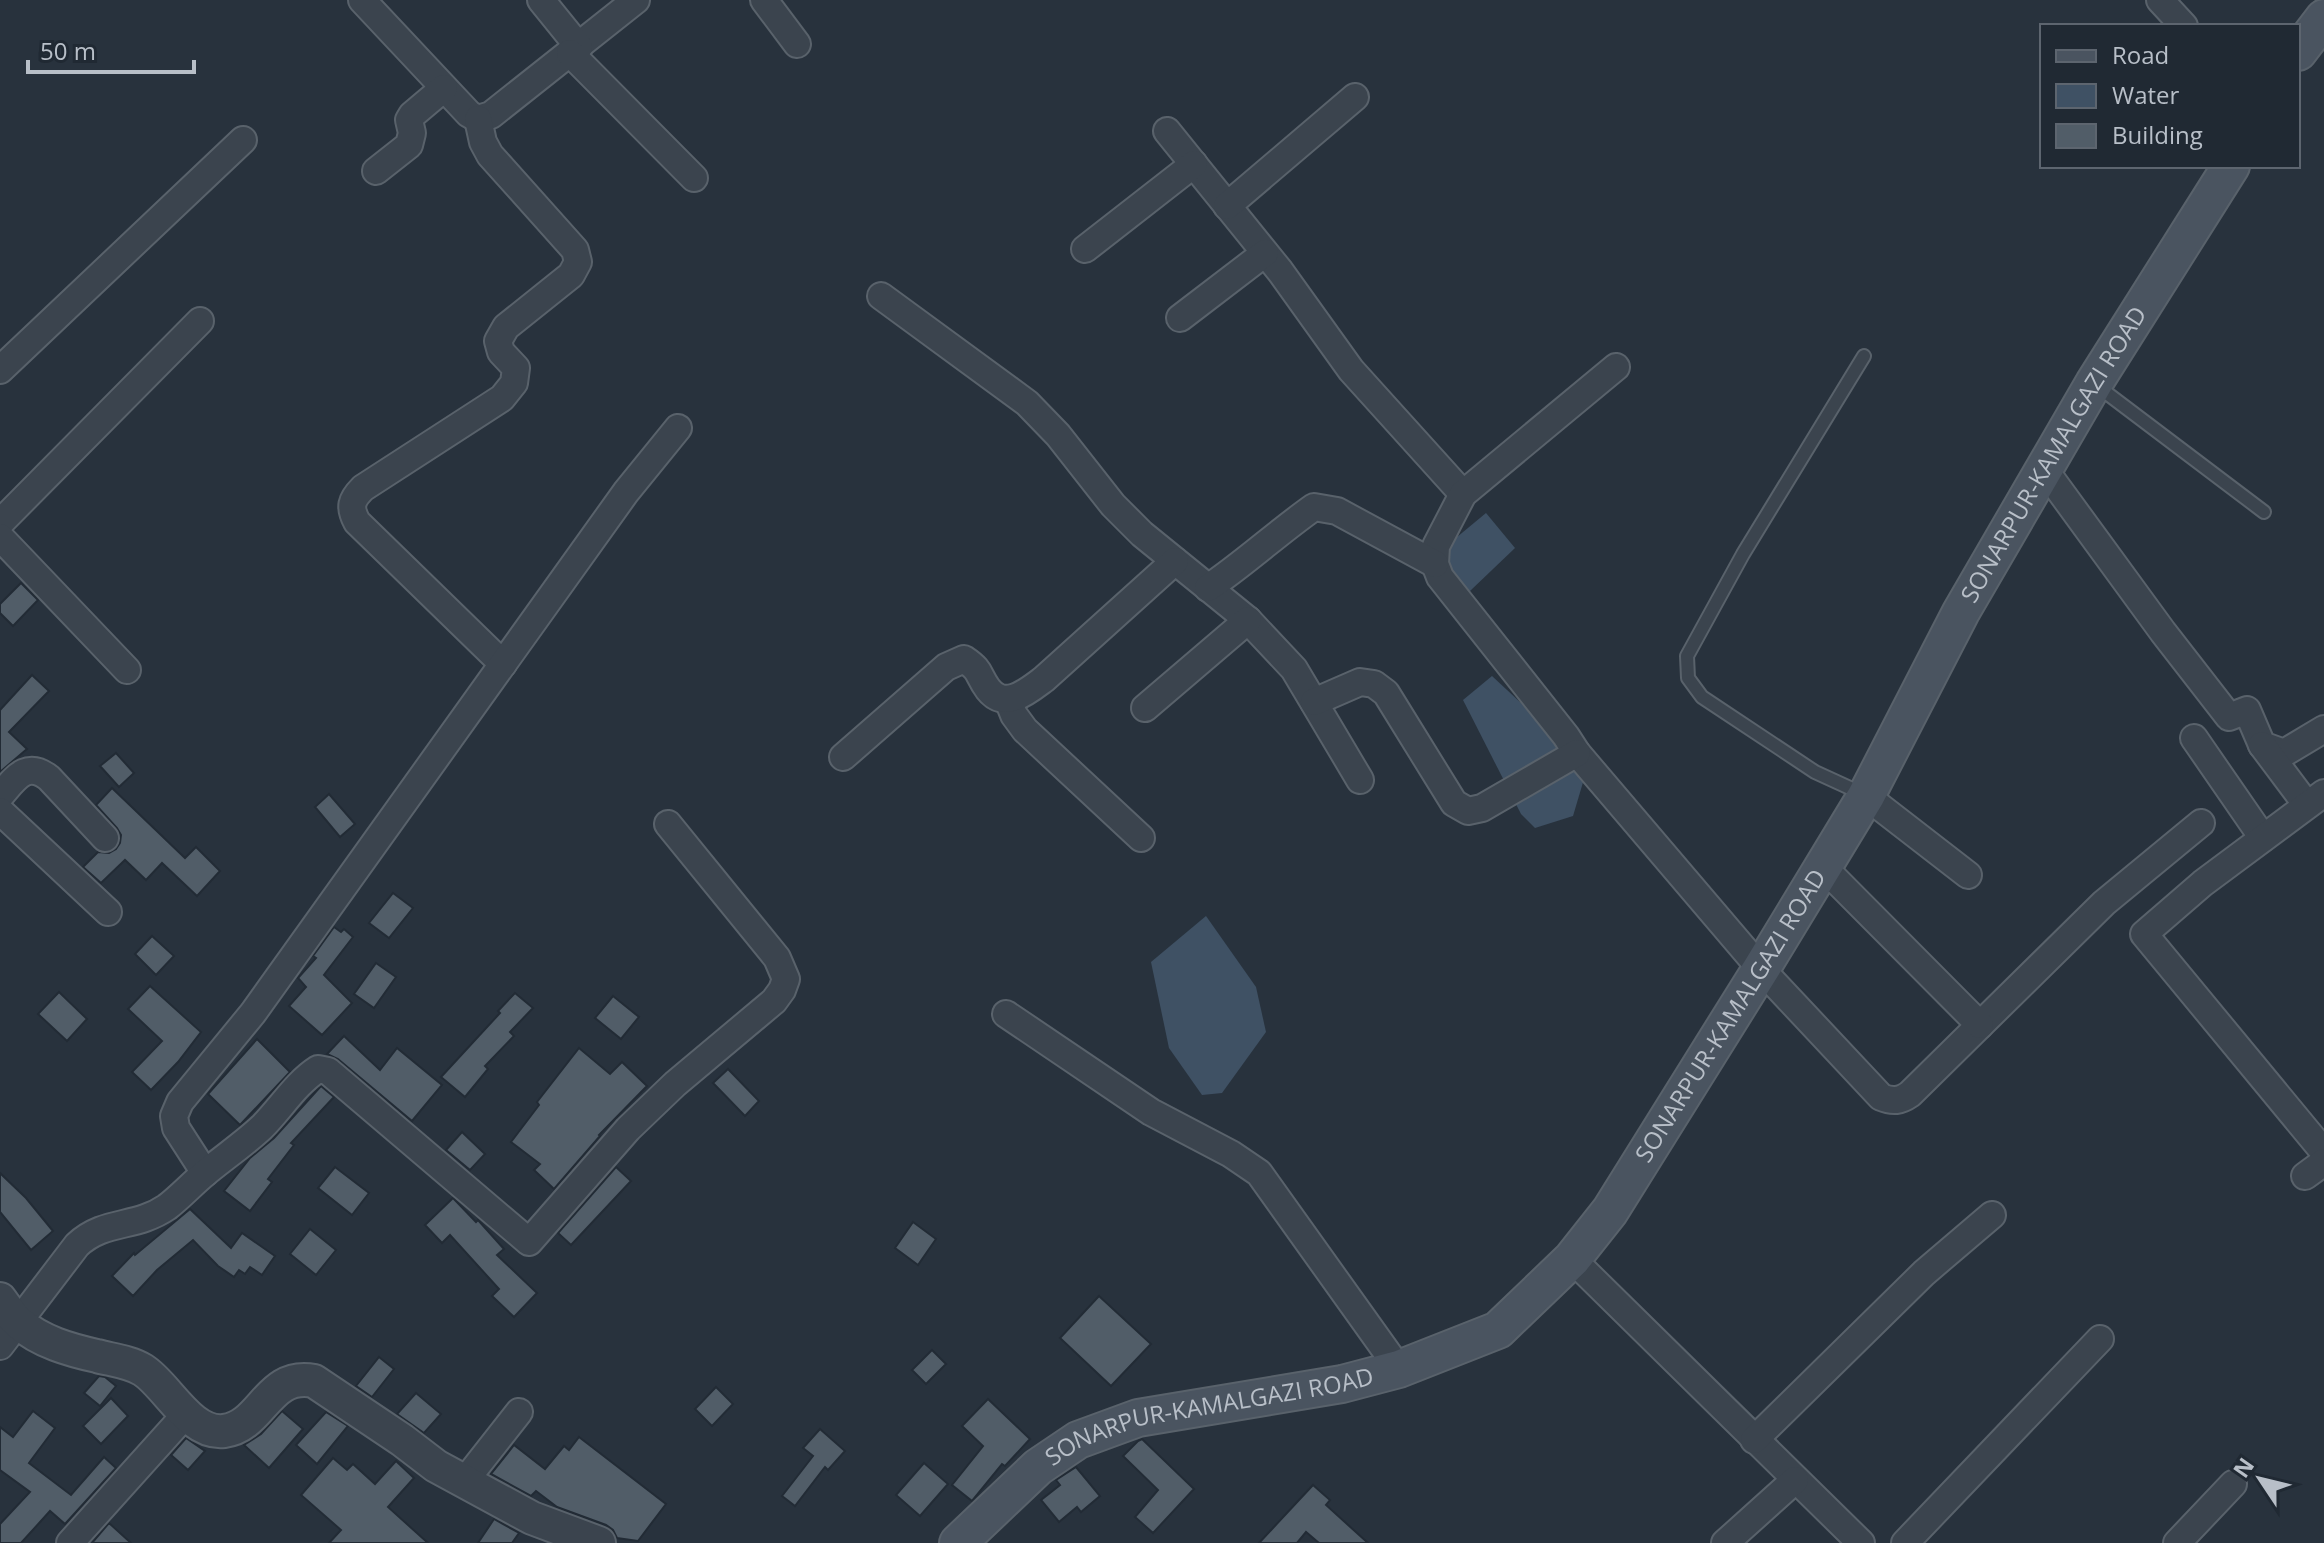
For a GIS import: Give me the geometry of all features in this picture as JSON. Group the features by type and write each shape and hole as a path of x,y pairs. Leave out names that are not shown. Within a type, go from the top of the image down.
{"main road":[{"path":"2300,49 2324,18"},
{"name":"SONARPUR-KAMALGAZI ROAD","path":"958,1543 1038,1467 1078,1440 1138,1418 1342,1384 1399,1369 1498,1330 1572,1259 1610,1211 1866,796 1961,612 2094,383 2224,169"}],"street":[{"path":"362,0 469,114 478,119 491,115 636,0"},
{"path":"541,0 574,50 694,178"},
{"path":"764,0 797,44"},
{"path":"2160,0 2182,24"},
{"path":"376,171 409,145 412,133 409,120 412,115 444,88"},
{"path":"1227,206 1355,97"},
{"path":"478,119 483,142 490,155 575,250 578,262 571,275 506,327 498,341 501,352 516,368 514,383 502,398 363,488 353,498 351,511 357,522 503,664"},
{"path":"1167,131 1265,253 1351,370 1463,494"},
{"path":"0,370 243,140"},
{"path":"1085,249 1194,164"},
{"path":"1180,318 1265,253"},
{"path":"881,296 1027,403 1058,435 1113,505 1142,534 1248,620 1294,669 1360,780"},
{"path":"0,523 200,321"},
{"path":"1616,367 1463,494 1436,546 1435,564 1440,577 1577,753 1761,969 1881,1097 1891,1101 1901,1100 1910,1094 2104,903 2201,823"},
{"path":"205,1173 176,1128 174,1116 180,1102 253,1013 626,492 678,428"},
{"path":"2044,469 2229,717 2247,710 2262,745 2316,799 2203,883 2144,934 2324,1152"},
{"path":"1208,588 1314,507 1337,511 1435,564"},
{"path":"0,537 127,670"},
{"path":"843,757 946,667 964,659 978,668 987,688 995,696 1008,700 1022,695 1044,679 1175,561"},
{"path":"1145,708 1248,620"},
{"path":"1314,702 1360,682 1374,684 1386,693 1454,803 1468,811 1482,808 1577,753"},
{"path":"1008,700 1025,730 1141,838"},
{"path":"2262,745 2284,753 2324,729"},
{"path":"2194,738 2263,838"},
{"path":"0,796 27,770 39,770 105,838"},
{"path":"1866,796 1968,875"},
{"path":"0,811 108,912"},
{"path":"599,1543 532,1518 464,1482 314,1381 300,1378 286,1382 254,1414 228,1431 217,1431 186,1414 144,1371 126,1363 59,1346 6,1323 89,1234 132,1223 167,1206 261,1128 318,1069 328,1071 529,1242 628,1129 675,1084 774,1001 786,979 777,958 668,824"},
{"path":"1823,867 1980,1025"},
{"path":"1006,1014 1151,1112 1231,1154 1259,1173 1399,1369"},
{"path":"1754,1440 1924,1273 1992,1215"},
{"path":"1572,1259 1861,1543"},
{"path":"1905,1543 2100,1339"},
{"path":"464,1482 519,1412"},
{"path":"70,1543 186,1414"},
{"path":"1725,1543 1795,1480"},
{"path":"2177,1543 2233,1484"}],"lane":[{"path":"1864,356 1743,554 1687,656 1688,678 1702,697 1815,772 1866,796"},
{"path":"2094,383 2264,512"}],"water":[{"path":"1486,513 1515,548 1470,591 1446,570 1445,547"},
{"path":"1492,676 1521,703 1584,779 1573,816 1535,828 1521,814 1463,700"},
{"path":"1206,916 1256,987 1266,1032 1222,1093 1202,1095 1169,1048 1151,962"}],"building":[{"path":"21,583 38,600 13,626 0,613 0,604"},
{"path":"32,675 49,691 9,732 27,749 0,772 0,710"},
{"path":"116,753 134,773 119,787 100,766"},
{"path":"112,788 185,858 196,847 220,871 197,896 162,863 146,880 125,860 101,883 83,867 98,852 109,853 120,843 121,835 117,828 96,805"},
{"path":"329,794 355,824 340,837 315,807"},
{"path":"393,893 413,908 389,938 369,923"},
{"path":"334,927 341,932 344,929 353,937 324,975 352,1003 322,1035 289,1006 306,987 298,978 316,958 313,956"},
{"path":"152,936 174,956 156,975 135,954"},
{"path":"376,963 396,977 374,1008 354,994"},
{"path":"150,986 201,1032 151,1090 132,1072 162,1041 128,1009"},
{"path":"59,992 87,1019 67,1041 38,1014"},
{"path":"515,993 533,1008 510,1032 514,1036 485,1066 488,1069 465,1097 441,1077"},
{"path":"613,996 639,1017 621,1039 595,1018"},
{"path":"344,1036 380,1070 397,1048 442,1085 412,1121 338,1059 327,1054"},
{"path":"257,1039 290,1072 240,1125 208,1094"},
{"path":"579,1048 610,1074 622,1062 647,1086 599,1135 554,1189 534,1170 540,1164 511,1142"},
{"path":"728,1069 759,1101 745,1116 713,1083"},
{"path":"321,1086 334,1097 291,1143 294,1145 268,1179 272,1182 250,1211 224,1191 250,1158 274,1138"},
{"path":"462,1132 485,1154 470,1170 446,1150"},
{"path":"335,1167 369,1193 352,1215 318,1188"},
{"path":"616,1167 631,1181 571,1245 558,1233"},
{"path":"0,1173 53,1231 31,1250 0,1212"},
{"path":"453,1198 504,1249 497,1255 537,1293 514,1317 492,1296 499,1289 450,1235 442,1243 425,1225"},
{"path":"190,1209 231,1248 242,1233 275,1256 262,1275 250,1267 245,1274 239,1270 234,1277 218,1266 193,1240 157,1270 133,1296 112,1276 134,1253"},
{"path":"913,1222 936,1239 918,1265 895,1248"},
{"path":"310,1229 336,1250 316,1275 290,1254"},
{"path":"1099,1296 1151,1344 1111,1386 1060,1338"},
{"path":"932,1350 946,1364 926,1384 912,1370"},
{"path":"379,1357 394,1369 372,1397 356,1386"},
{"path":"99,1376 116,1386 100,1406 84,1393"},
{"path":"716,1387 733,1404 712,1426 695,1409"},
{"path":"416,1393 441,1414 424,1433 397,1414"},
{"path":"111,1398 128,1416 101,1444 83,1426"},
{"path":"988,1399 1030,1439 1005,1466 1002,1464 972,1501 952,1485 983,1446 962,1426"},
{"path":"33,1411 55,1428 29,1463 71,1495 104,1457 116,1468 65,1524 50,1511 21,1543 0,1543 0,1524 30,1492 0,1470 0,1427 13,1437"},
{"path":"282,1411 303,1429 269,1468 244,1445 261,1434"},
{"path":"326,1412 348,1426 317,1464 296,1445"},
{"path":"820,1429 845,1451 828,1470 825,1467 795,1506 782,1496 813,1456 803,1448"},
{"path":"579,1437 666,1504 638,1541 617,1538 606,1525 557,1507 536,1491 531,1496 491,1474 514,1445 545,1469 564,1446 569,1450"},
{"path":"186,1438 205,1451 188,1470 171,1455"},
{"path":"1142,1439 1194,1489 1153,1533 1135,1517 1158,1490 1123,1456"},
{"path":"333,1458 347,1470 353,1464 375,1484 396,1461 414,1478 388,1507 428,1543 329,1543 341,1530 301,1495"},
{"path":"924,1463 948,1484 920,1516 896,1495"},
{"path":"1076,1467 1100,1496 1081,1512 1077,1507 1059,1522 1041,1500 1060,1485 1056,1480"},
{"path":"1313,1485 1330,1500 1326,1505 1368,1543 1319,1543 1306,1532 1297,1543 1259,1543"},
{"path":"494,1519 519,1533 512,1543 478,1543"},
{"path":"109,1523 131,1543 92,1543"}]}
